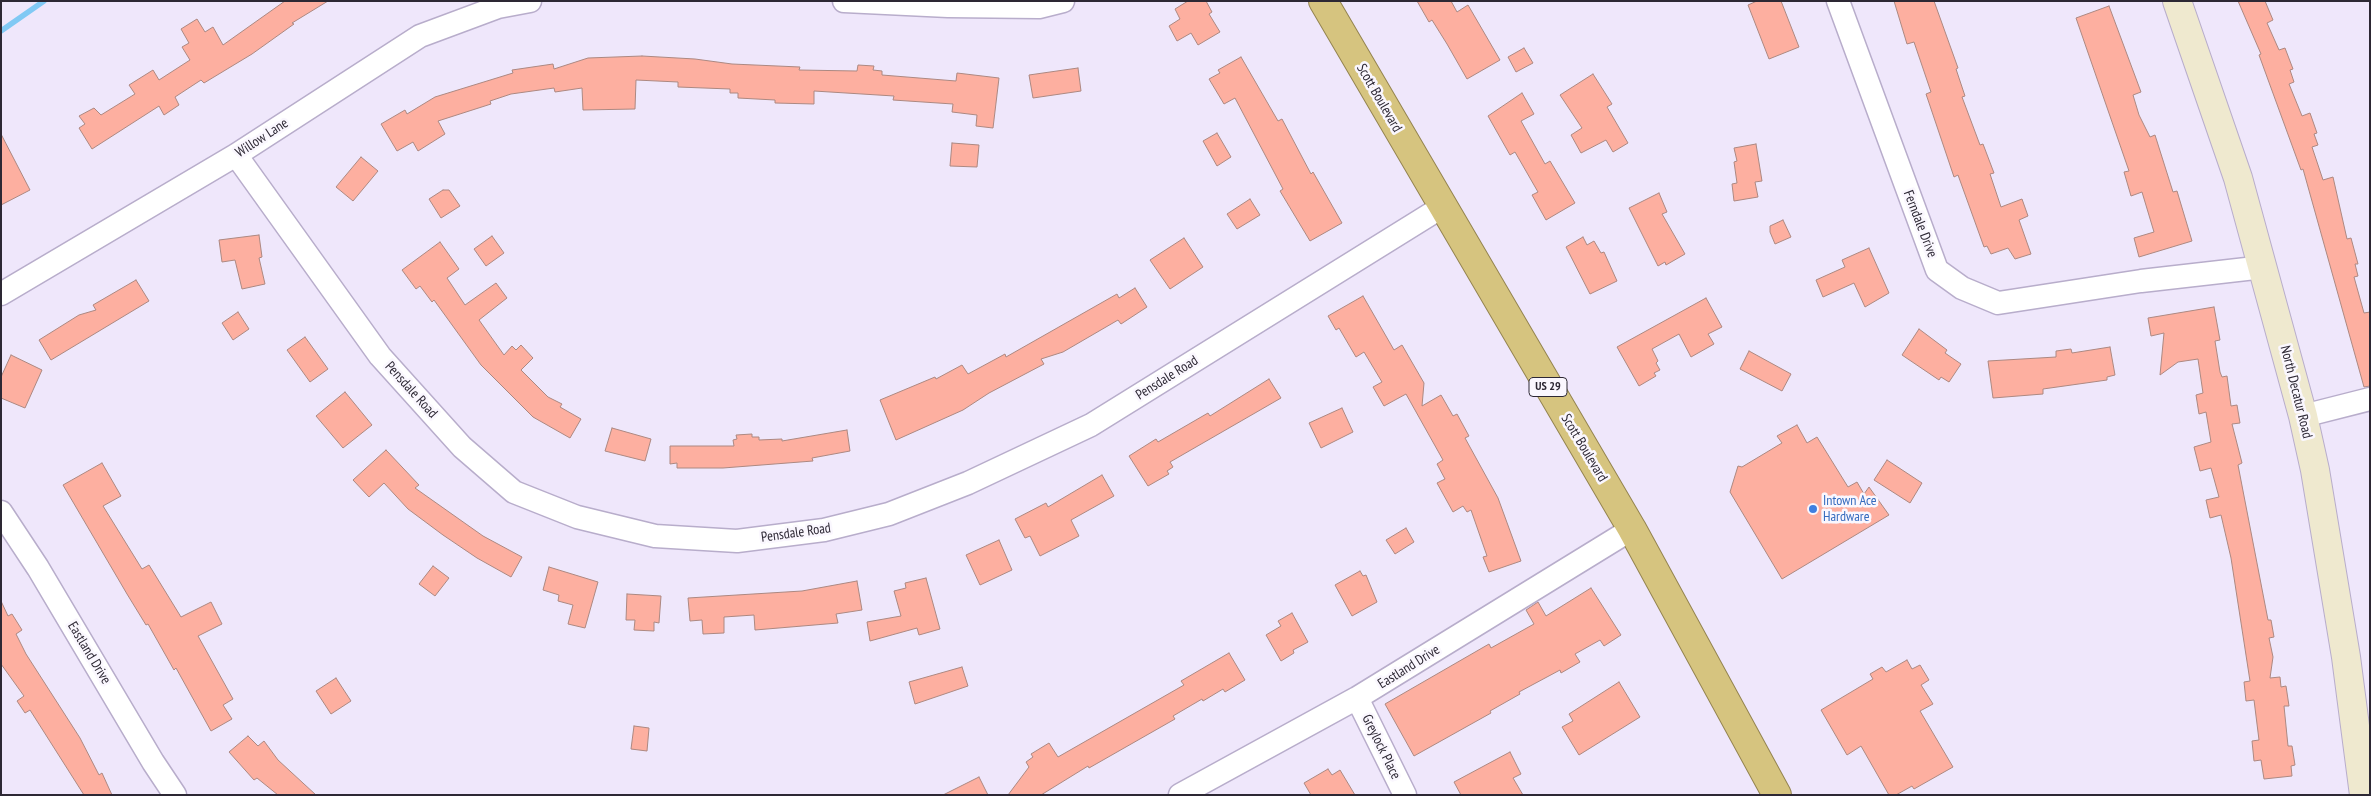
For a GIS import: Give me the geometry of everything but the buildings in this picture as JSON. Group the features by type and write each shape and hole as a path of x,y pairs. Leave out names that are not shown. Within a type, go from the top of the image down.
{"highway":[{"name":"Scott Boulevard","path":"1323,1 1632,529 1776,795"}],"main road":[{"name":"North Decatur Road","path":"2177,1 2235,168 2264,267 2303,416 2316,479 2343,639 2364,795"}],"street":[{"name":"Willow Lane","path":"1,294 236,155 420,36 498,7 530,1"},
{"path":"844,1 948,6 1039,7 1064,1"},
{"name":"Ferndale Drive","path":"1838,1 1937,270 1962,288 1998,302 2141,281 2264,267"},
{"name":"Pensdale Road","path":"236,155 380,356 462,447 514,492 577,517 655,536 737,541 824,530 889,514 968,483 1083,429 1442,207"},
{"path":"2303,416 2370,399"},
{"name":"Eastland Drive","path":"1,512 38,568 153,762 175,795"},
{"name":"Eastland Drive","path":"1180,795 1357,698 1632,529"},
{"name":"Greylock Place","path":"1357,698 1405,795"}],"waterway":[{"path":"1,31 44,1"}],"place":[{"name":"Intown Ace Hardware","path":"1813,509"}]}
